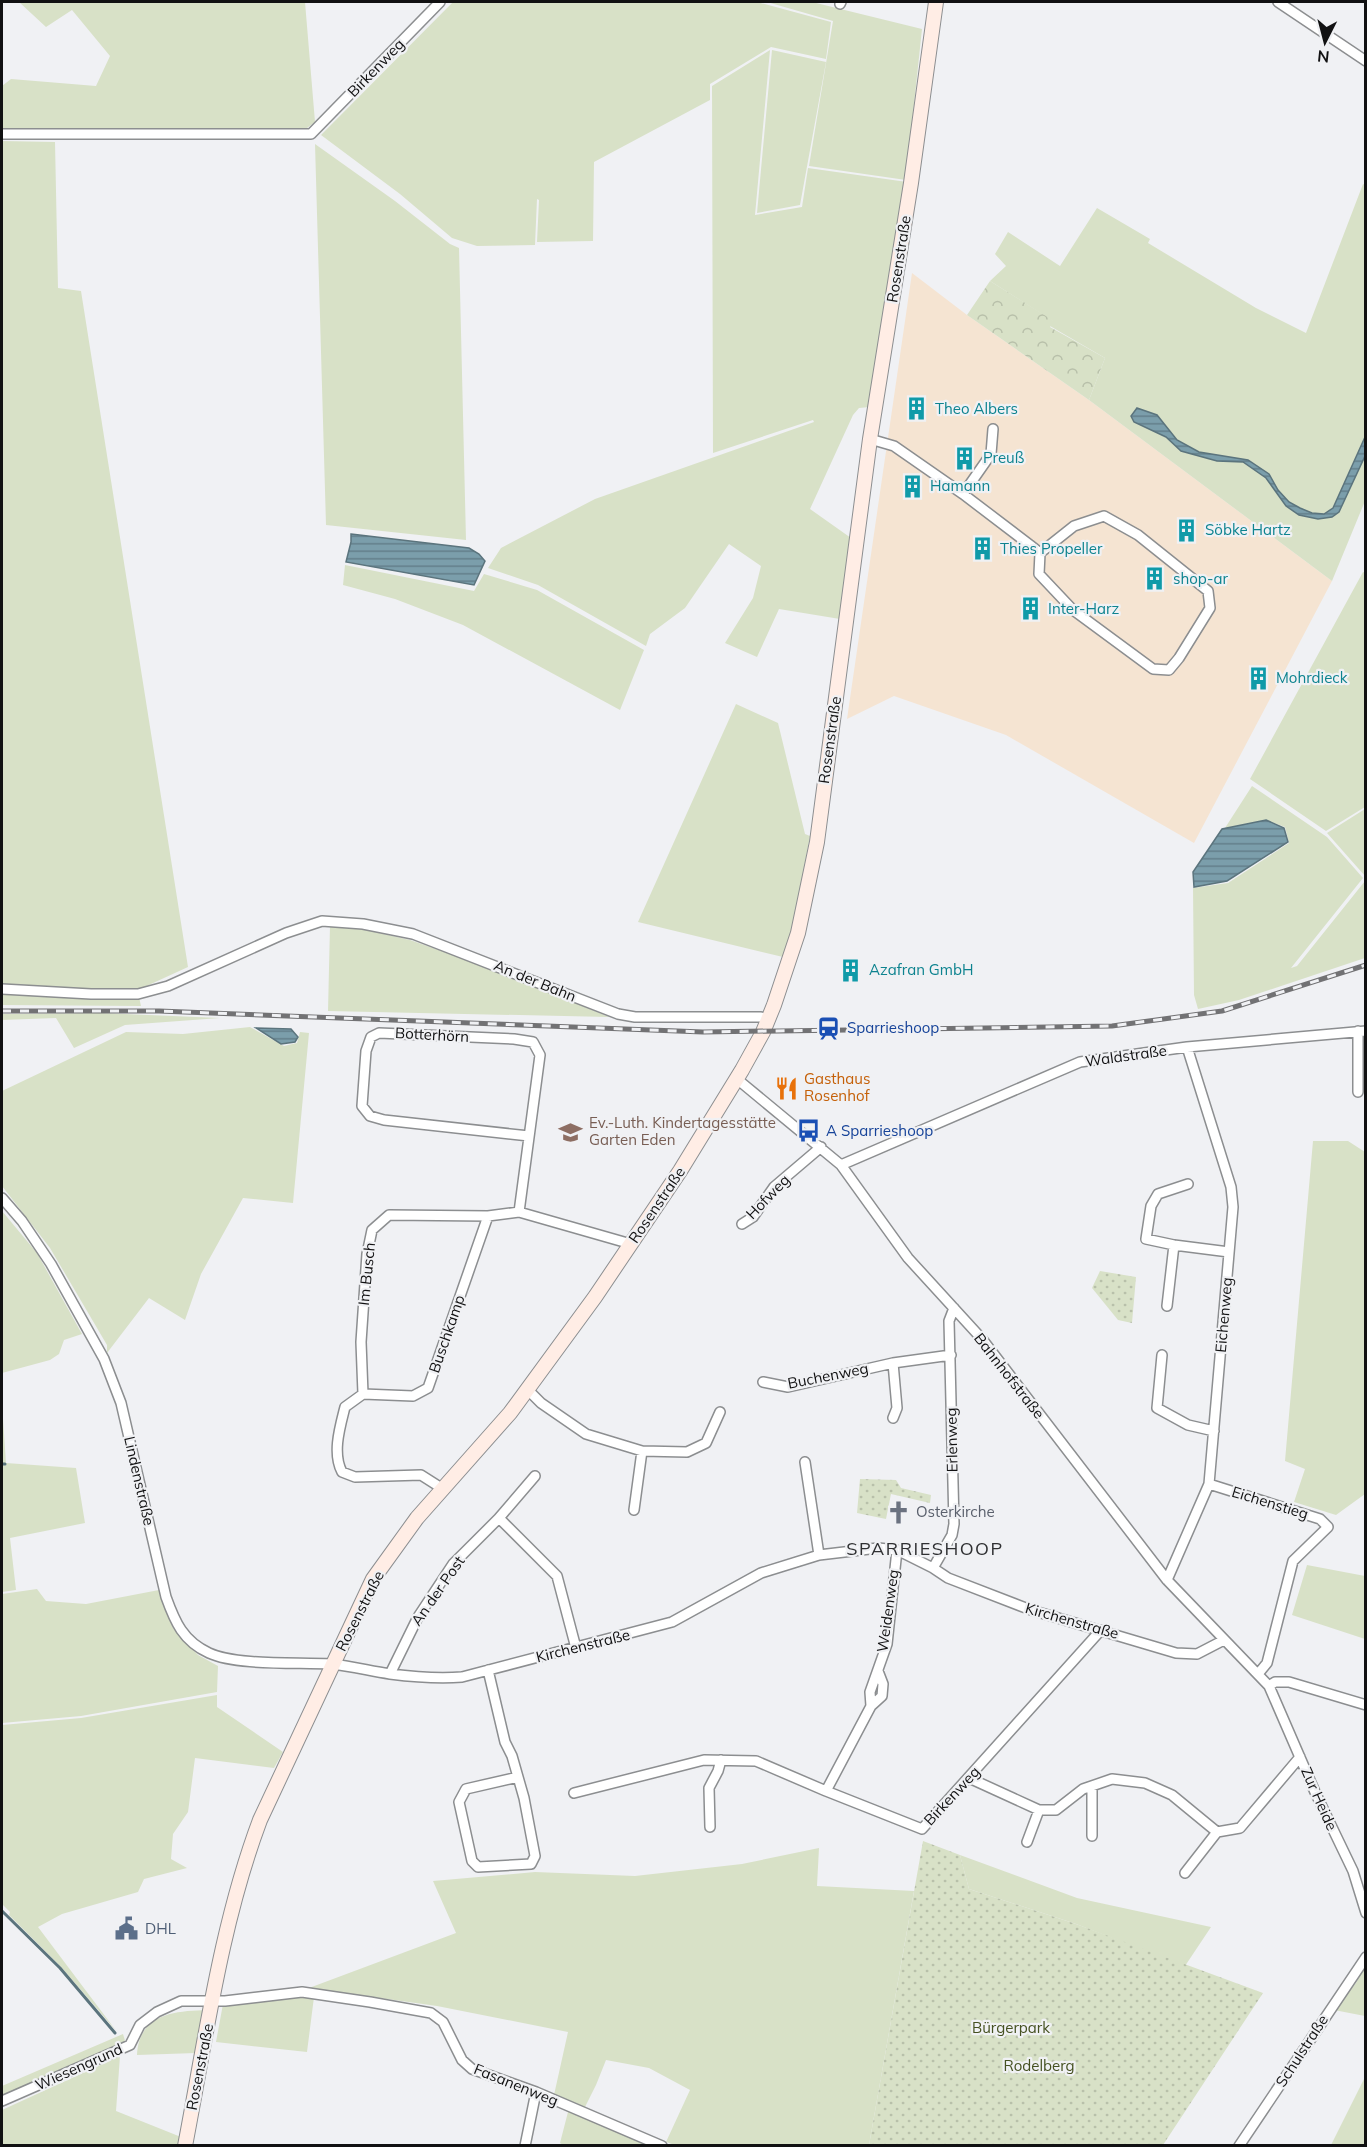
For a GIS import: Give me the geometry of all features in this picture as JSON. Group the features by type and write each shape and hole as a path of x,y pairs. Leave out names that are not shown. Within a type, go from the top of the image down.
{"main road":[{"name":"Rosenstraße","path":"185,2145 231,1913 246,1858 260,1820 373,1580 417,1518 528,1390 631,1244 737,1079 768,1019 798,933 817,842 870,439 911,183 936,2"}],"street":[{"name":"Birkenweg","path":"2,134 311,134 440,2"},
{"path":"1278,2 1365,61"},
{"path":"963,494 991,454 993,429"},
{"path":"870,439 894,446 963,494 1040,553"},
{"path":"1104,516 1138,535 1208,591 1210,608 1169,670 1153,669 1073,610 1040,574 1040,553 1074,526 1104,516"},
{"name":"An der Bahn","path":"2,989 138,994 168,987 286,933 322,921 363,924 413,934 618,1014 635,1017 761,1017 768,1019"},
{"name":"Waldstraße","path":"841,1165 1080,1062 1187,1047 1362,1031 1358,1092"},
{"name":"Botterhörn","path":"519,1212 540,1055 533,1042 514,1039 379,1033 371,1037 366,1051 362,1106 370,1116 384,1120 529,1136"},
{"name":"Eichenweg","path":"1167,1580 1209,1484 1233,1207 1231,1187 1187,1047"},
{"name":"Bahnhofstraße","path":"737,1079 841,1165 908,1258 982,1339 1167,1580 1269,1686"},
{"name":"Hofweg","path":"742,1224 753,1216 774,1187 821,1148"},
{"path":"1188,1184 1158,1194 1151,1206 1146,1239 1229,1252"},
{"name":"Lindenstraße","path":"2,1198 22,1221 51,1264 104,1359 121,1403 166,1597 175,1622 189,1640 209,1653 233,1660 333,1664"},
{"name":"Im Busch","path":"363,1394 361,1342 367,1254 372,1230 389,1215 488,1216 519,1212 631,1244"},
{"name":"Buschkamp","path":"363,1394 413,1396 428,1388 488,1216"},
{"path":"1167,1306 1174,1245"},
{"name":"Erlenweg","path":"933,1568 952,1535 954,1524 949,1321 954,1308"},
{"name":"Buchenweg","path":"763,1383 788,1387 893,1363 951,1355"},
{"path":"1162,1355 1157,1408 1188,1425 1214,1431"},
{"path":"893,1363 897,1408 893,1418"},
{"path":"528,1390 542,1403 586,1434 642,1451 687,1452 706,1443 720,1412"},
{"path":"363,1394 345,1407 337,1440 342,1472 355,1477 421,1474 443,1489"},
{"path":"634,1510 642,1451"},
{"path":"805,1462 819,1555"},
{"name":"An der Post","path":"390,1674 418,1617 448,1572 535,1476"},
{"name":"Eichenstieg","path":"1209,1484 1320,1519 1328,1527 1293,1561 1267,1663 1258,1674"},
{"path":"499,1518 557,1576 576,1648"},
{"name":"Kirchenstraße","path":"333,1664 437,1679 462,1677 672,1622 761,1573 819,1555 878,1548 897,1550 948,1578 1031,1610 1176,1653 1197,1654 1224,1640"},
{"name":"Weidenweg","path":"826,1791 871,1706 870,1692 887,1644 897,1550"},
{"name":"Birkenweg","path":"574,1792 704,1760 756,1761 922,1829 1101,1630"},
{"path":"488,1670 506,1742 518,1777 535,1856 531,1864 478,1866 472,1861 459,1802 461,1795 466,1789 518,1777"},
{"path":"1269,1686 1275,1682 1288,1682 1365,1705"},
{"name":"Zur Heide","path":"1269,1686 1353,1871 1365,1912"},
{"path":"1185,1873 1217,1832 1240,1828 1300,1757"},
{"path":"710,1827 709,1788 721,1760"},
{"path":"969,1778 1039,1810 1056,1810 1083,1790 1112,1779 1145,1783 1172,1795 1217,1832"},
{"path":"1092,1786 1092,1836"},
{"path":"1028,1842 1039,1810"},
{"name":"Schulstraße","path":"1239,2145 1365,1957"},
{"name":"Fasanenweg","path":"213,2001 302,1992 370,2001 431,2013 443,2022 462,2060 472,2069 536,2092 662,2145"},
{"name":"Wiesengrund","path":"2,2101 130,2045 140,2025 158,2012 181,2001 213,2001"},
{"path":"525,2145 536,2092"}],"shaded area":[{"path":"912,273 967,315 1089,400 1332,581 1194,843 1006,735 894,696 847,719"}],"green space":[{"path":"19,2 305,2 315,122 307,128 2,130 2,86 11,79 96,86 110,56 72,10 46,27"},
{"path":"453,2 757,2 831,22 826,59 771,47 710,84 710,100 594,162 593,241 537,242 539,200 537,199 535,245 477,246 452,238 400,194 321,135"},
{"path":"767,2 812,2 922,29 906,180 809,166 833,21"},
{"path":"770,50 755,215 802,207 808,168 907,182 870,407 859,408 853,415 810,509 851,538 840,619 779,609 757,657 725,643 753,598 761,566 729,544 685,608 650,634 646,646 538,585 488,568 501,548 595,499 814,422 813,420 713,453 712,86"},
{"path":"772,50 826,62 800,205 757,213"},
{"path":"2,141 55,142 58,288 81,291 188,967 140,989 89,991 2,987"},
{"path":"315,144 395,201 450,244 459,248 466,540 326,525"},
{"path":"1363,184 1365,185 1365,501 1332,581 1089,400 1105,358 1050,326 1053,321 990,281 1006,266 995,254 1008,232 1060,266 1097,208 1150,239 1148,243 1256,308 1306,333"},
{"path":"990,281 1054,321 1050,327 1105,358 1089,400 967,315"},
{"path":"345,565 474,591 484,574 537,590 644,650 620,710 463,625 395,599 343,585"},
{"path":"1363,572 1366,573 1365,807 1326,831 1250,779"},
{"path":"736,704 778,723 805,834 810,836 792,930 783,957 638,922"},
{"path":"1252,786 1327,837 1363,878 1291,968 1297,966 1365,881 1365,958 1239,1000 1198,1009 1194,995 1193,888 1228,883 1289,843 1285,827 1266,820 1225,828"},
{"path":"1365,809 1365,876 1327,833"},
{"path":"330,926 361,929 410,940 490,968 609,1017 328,1011"},
{"path":"2,992 139,997 141,1006 2,1005"},
{"path":"101,1013 220,1018 125,1025 74,1048 56,1018 2,1020 2,1014"},
{"path":"250,1027 284,1046 297,1043 300,1032 309,1033 293,1203 243,1198 201,1274 185,1320 149,1298 107,1353 107,1345 50,1248 2,1186 2,1091 126,1032 183,1034"},
{"path":"1313,1141 1348,1141 1365,1152 1365,1494 1336,1515 1294,1502 1305,1469 1285,1461"},
{"path":"2,1211 37,1253 82,1334 64,1340 59,1354 50,1360 2,1373"},
{"path":"1100,1271 1136,1277 1132,1323 1118,1320 1092,1288"},
{"path":"2,1404 6,1463 76,1468 85,1523 10,1538 16,1590 2,1592 2,1465 6,1464 2,1463"},
{"path":"860,1479 896,1480 901,1488 931,1495 930,1503 891,1494 886,1519 857,1513"},
{"path":"1307,1565 1365,1576 1365,1639 1292,1615"},
{"path":"37,1589 46,1601 86,1604 159,1590 173,1628 198,1655 218,1666 217,1692 81,1716 2,1723 2,1594"},
{"path":"217,1695 217,1707 283,1752 274,1768 195,1758 188,1812 173,1834 171,1859 187,1868 144,1879 138,1892 62,1914 38,1927 117,2032 61,1967 9,1915 10,1912 2,1904 2,1725 81,1718"},
{"name":"Bürgerpark","path":"923,1841 960,1855 969,1889 1076,1924 1263,1993 1163,2145 869,2145"},
{"path":"819,1848 817,1886 914,1891 869,2145 675,2145 666,2142 690,2090 649,2068 606,2060 584,2109 554,2095 568,2032 437,2006 309,1988 456,1933 433,1881 535,1872 635,1876 742,1864"},
{"path":"960,1855 1077,1898 1211,1927 1185,1966 1076,1924 969,1889"},
{"path":"1365,1966 1365,2016 1334,2010 1356,1983"},
{"path":"314,1997 307,2052 216,2042 223,2004"},
{"path":"207,2010 196,2053 137,2055 139,2041 151,2023 171,2014"},
{"path":"123,2034 126,2044 2,2098 2,2086"},
{"path":"120,2056 116,2111 181,2137 179,2146 2,2145 2,2110"},
{"path":"1364,2079 1365,2145 1331,2145"},
{"path":"568,2112 652,2145 565,2146 560,2143"}],"water":[{"path":"1137,408 1157,415 1177,440 1199,452 1248,460 1269,474 1278,490 1289,502 1312,513 1324,514 1333,508 1365,437 1365,456 1339,512 1332,517 1318,519 1299,515 1286,506 1266,478 1243,462 1217,461 1181,451 1166,437 1134,422 1131,416"},
{"path":"351,534 469,548 485,561 474,585 346,562"},
{"path":"1266,820 1284,828 1288,842 1227,881 1194,887 1193,872 1222,829"},
{"path":"256,1028 291,1029 298,1037 295,1042 281,1044"}],"waterway":[{"path":"2,1911 60,1968 115,2033"}],"railway":[{"path":"2,1011 159,1011 703,1032 1112,1026 1222,1011 1366,965"}],"place":[{"name":"Theo Albers","path":"917,409"},
{"name":"Preuß","path":"965,458"},
{"name":"Hamann","path":"912,486"},
{"name":"Söbke Hartz","path":"1187,530"},
{"name":"Thies Propeller","path":"982,549"},
{"name":"shop-ar","path":"1155,579"},
{"name":"Inter-Harz","path":"1030,609"},
{"name":"Mohrdieck","path":"1258,678"},
{"name":"Azafran GmbH","path":"851,970"},
{"name":"Sparrieshoop","path":"829,1028"},
{"name":"Gasthaus Rosenhof","path":"786,1088"},
{"name":"A Sparrieshoop","path":"808,1131"},
{"name":"Ev.-Luth. Kindertagesstätte Garten Eden","path":"571,1132"},
{"name":"Osterkirche","path":"898,1512"},
{"name":"DHL","path":"127,1929"}],"district":[{"name":"SPARRIESHOOP","path":"925,1549"}],"park label":[{"name":"Rodelberg","path":"1039,2066"}]}
